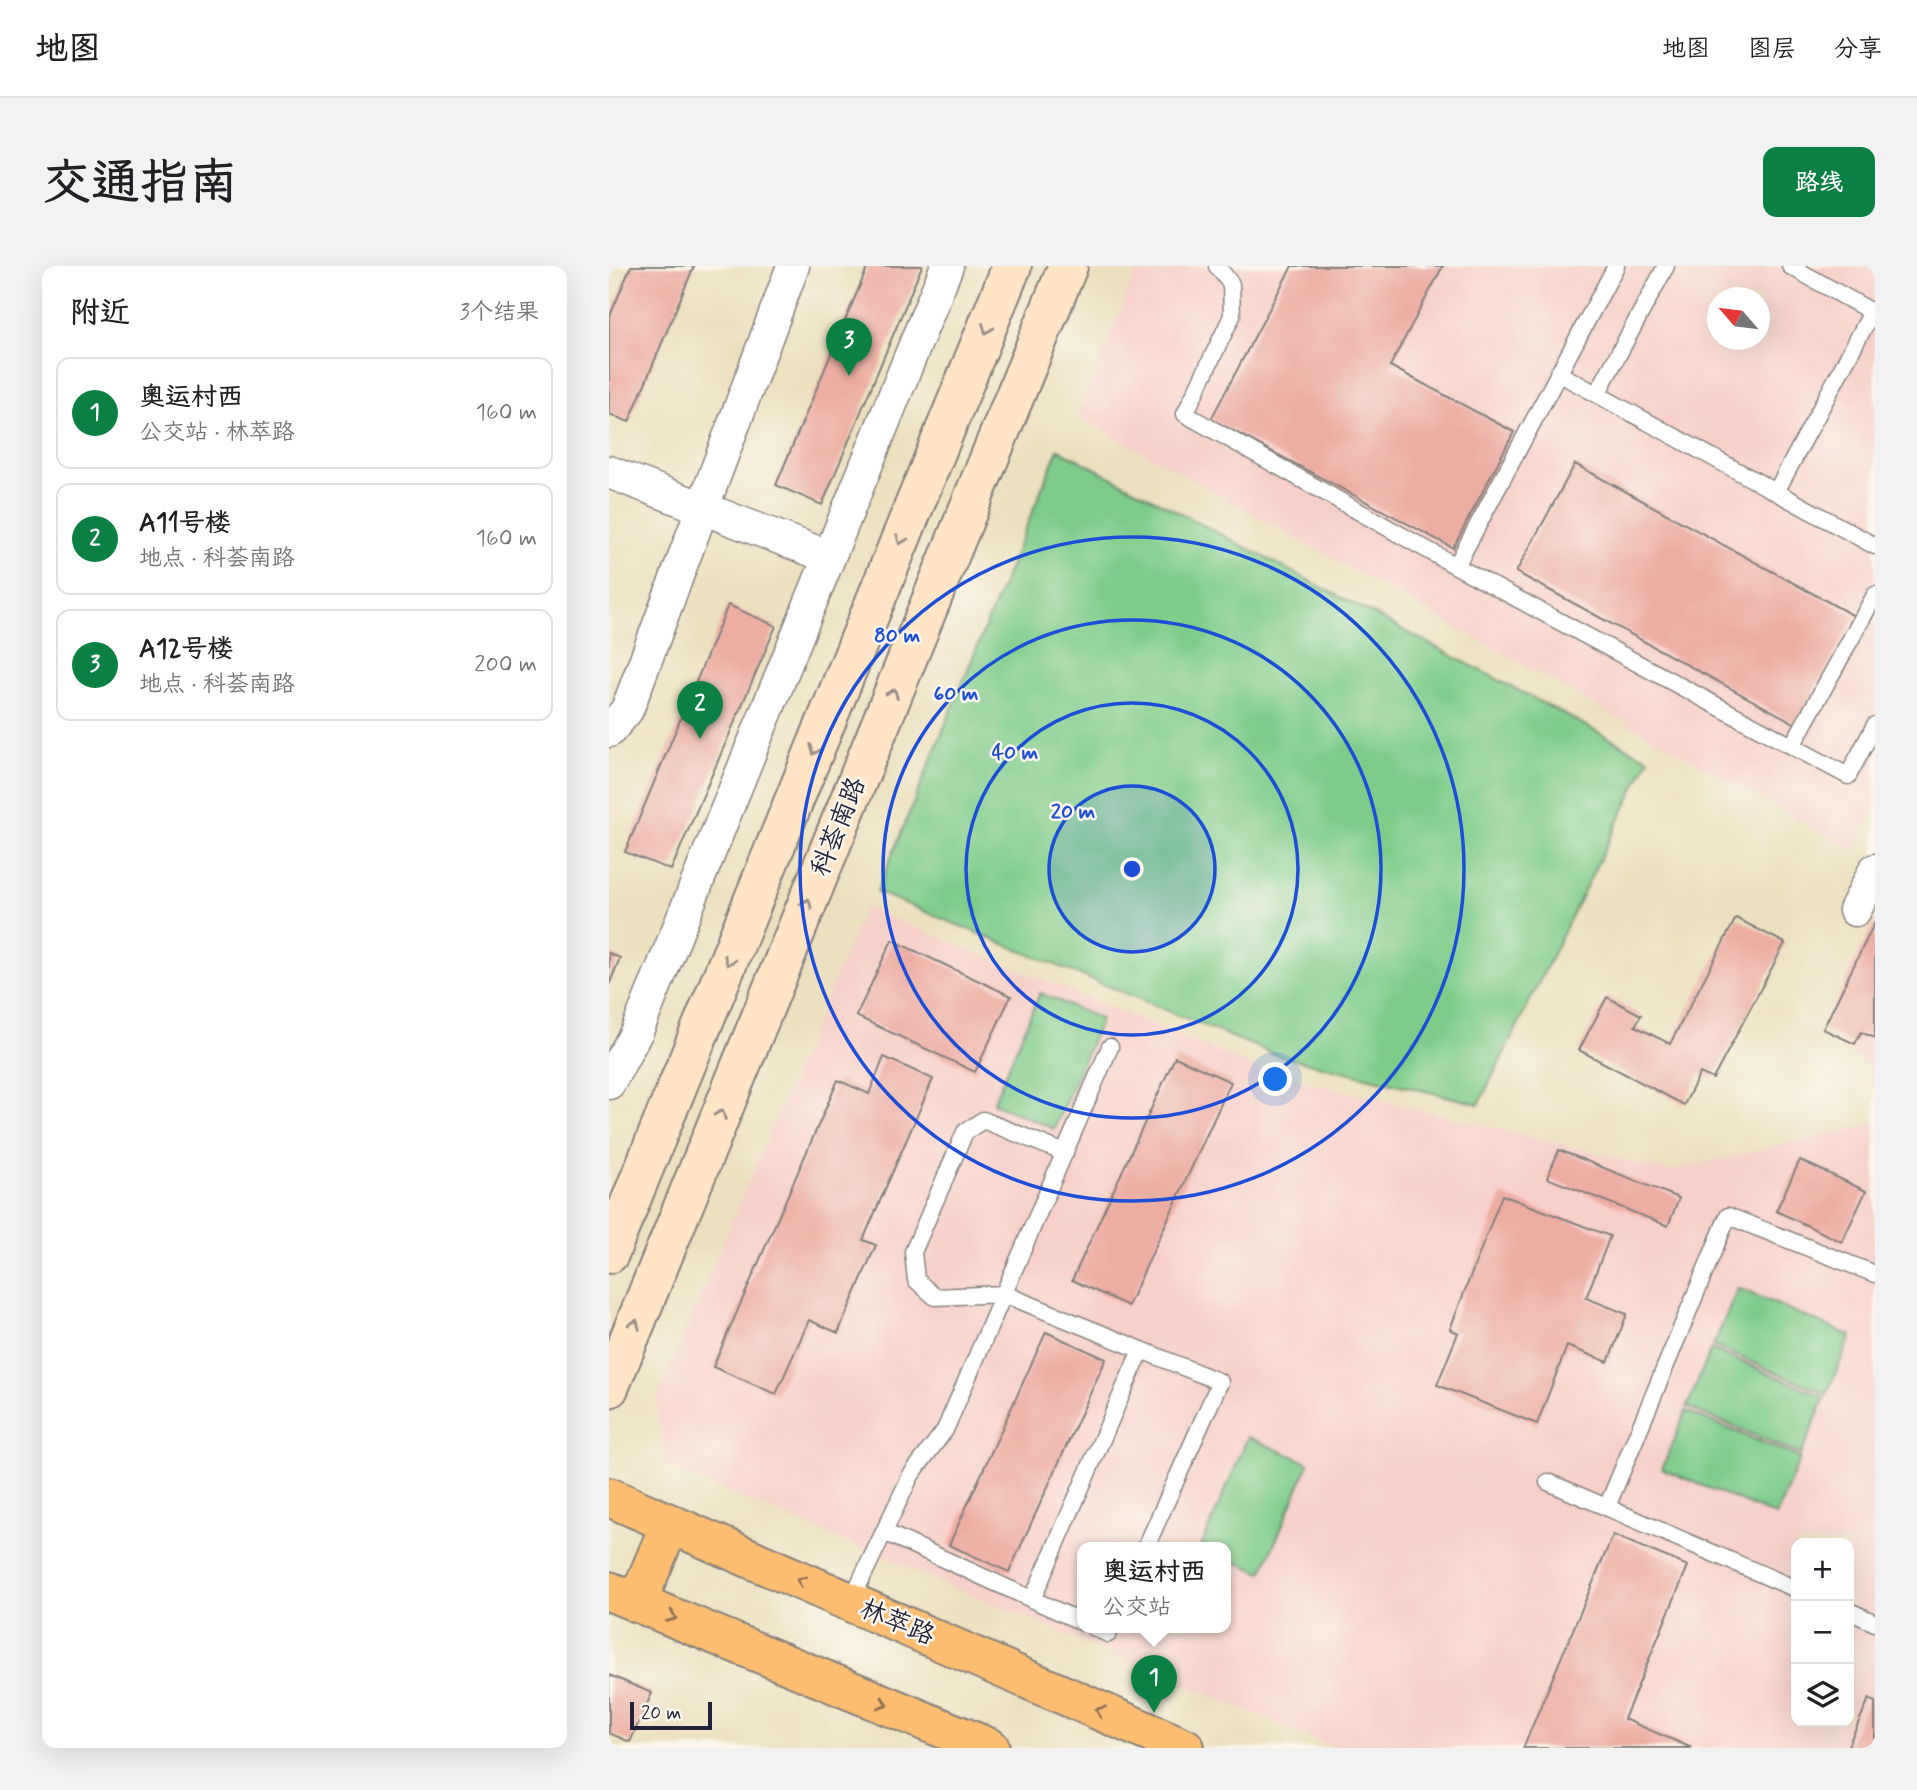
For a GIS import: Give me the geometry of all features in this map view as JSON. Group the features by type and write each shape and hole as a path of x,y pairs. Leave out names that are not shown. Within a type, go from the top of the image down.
{"main road":[{"name":"林萃路","path":"609,1497 1185,1748"},
{"path":"670,1524 623,1597 990,1748"}],"street":[{"path":"609,730 627,710 793,266"},
{"path":"609,1083 638,1031 947,266"},
{"name":"科荟南路","path":"609,1254 1012,266"},
{"name":"科荟南路","path":"609,1388 1068,266"},
{"path":"609,471 829,557"},
{"path":"1855,910 1875,870"}],"lane":[{"path":"1217,266 1231,284 1232,316 1185,414 1456,566 1848,776 1875,725"},
{"path":"1456,566 1616,266"},
{"path":"1597,394 1666,266"},
{"path":"1776,492 1872,312 1790,266"},
{"path":"1559,373 1875,546"},
{"path":"1792,746 1875,595"},
{"path":"851,1603 911,1475 945,1430 1110,1047"},
{"path":"1065,1153 983,1120 965,1132 913,1252 916,1280 935,1297 1004,1294 1220,1382 1148,1542"},
{"path":"1608,1507 1728,1216 1875,1274"},
{"path":"1032,1600 1140,1350"},
{"path":"1548,1482 1791,1587"},
{"path":"884,1532 1077,1620"},
{"path":"1854,1613 1875,1623"}],"shaded area":[{"path":"1138,266 1875,266 1875,808 1853,850 1078,416"},
{"path":"865,907 1268,1072 1670,1171 1875,1123 1875,1748 1335,1748 666,1466 656,1401"},
{"path":"1875,918 1875,1071 1823,1029"}],"green space":[{"path":"1058,449 1649,759 1479,1104 1276,1055 877,892"},
{"path":"1040,993 1101,1019 1054,1129 993,1103"},
{"path":"1738,1288 1851,1336 1827,1394 1713,1346"},
{"path":"1711,1349 1825,1397 1801,1455 1687,1407"},
{"path":"1686,1411 1800,1458 1776,1516 1662,1469"},
{"path":"1248,1437 1309,1463 1262,1573 1231,1560 1231,1542 1203,1542"}],"building":[{"path":"631,266 694,266 629,422 609,414 609,318"},
{"path":"868,266 922,266 822,505 776,485"},
{"path":"1292,266 1443,266 1390,366 1514,432 1453,548 1211,419"},
{"path":"1575,464 1854,616 1796,724 1516,572"},
{"path":"728,605 776,626 671,870 625,852"},
{"path":"1736,918 1785,943 1713,1079 1700,1073 1684,1105 1579,1050 1607,997 1641,1015 1635,1026 1670,1044"},
{"path":"1875,922 1875,1038 1861,1032 1855,1044 1823,1029"},
{"path":"892,940 1011,996 975,1072 856,1016"},
{"path":"609,953 620,958 609,985"},
{"path":"884,1057 933,1079 863,1240 876,1245 838,1333 809,1320 776,1394 713,1367 838,1080 869,1094"},
{"path":"1175,1057 1231,1082 1128,1306 1072,1280"},
{"path":"1559,1150 1679,1198 1668,1226 1547,1178"},
{"path":"1800,1160 1866,1191 1842,1242 1776,1211"},
{"path":"1502,1195 1610,1236 1586,1298 1627,1314 1608,1362 1567,1346 1537,1424 1437,1385 1458,1333 1450,1329"},
{"path":"1046,1332 1106,1359 1009,1572 949,1545"},
{"path":"1613,1535 1688,1566 1624,1719 1692,1748 1523,1748"},
{"path":"609,1675 652,1693 630,1742 609,1733"},
{"path":"1869,1699 1875,1702 1875,1748 1847,1748"}],"place":[{"name":"A12号楼","path":"849,376"},
{"name":"A11号楼","path":"700,739"},
{"name":"奥运村西","path":"1154,1713"}]}
